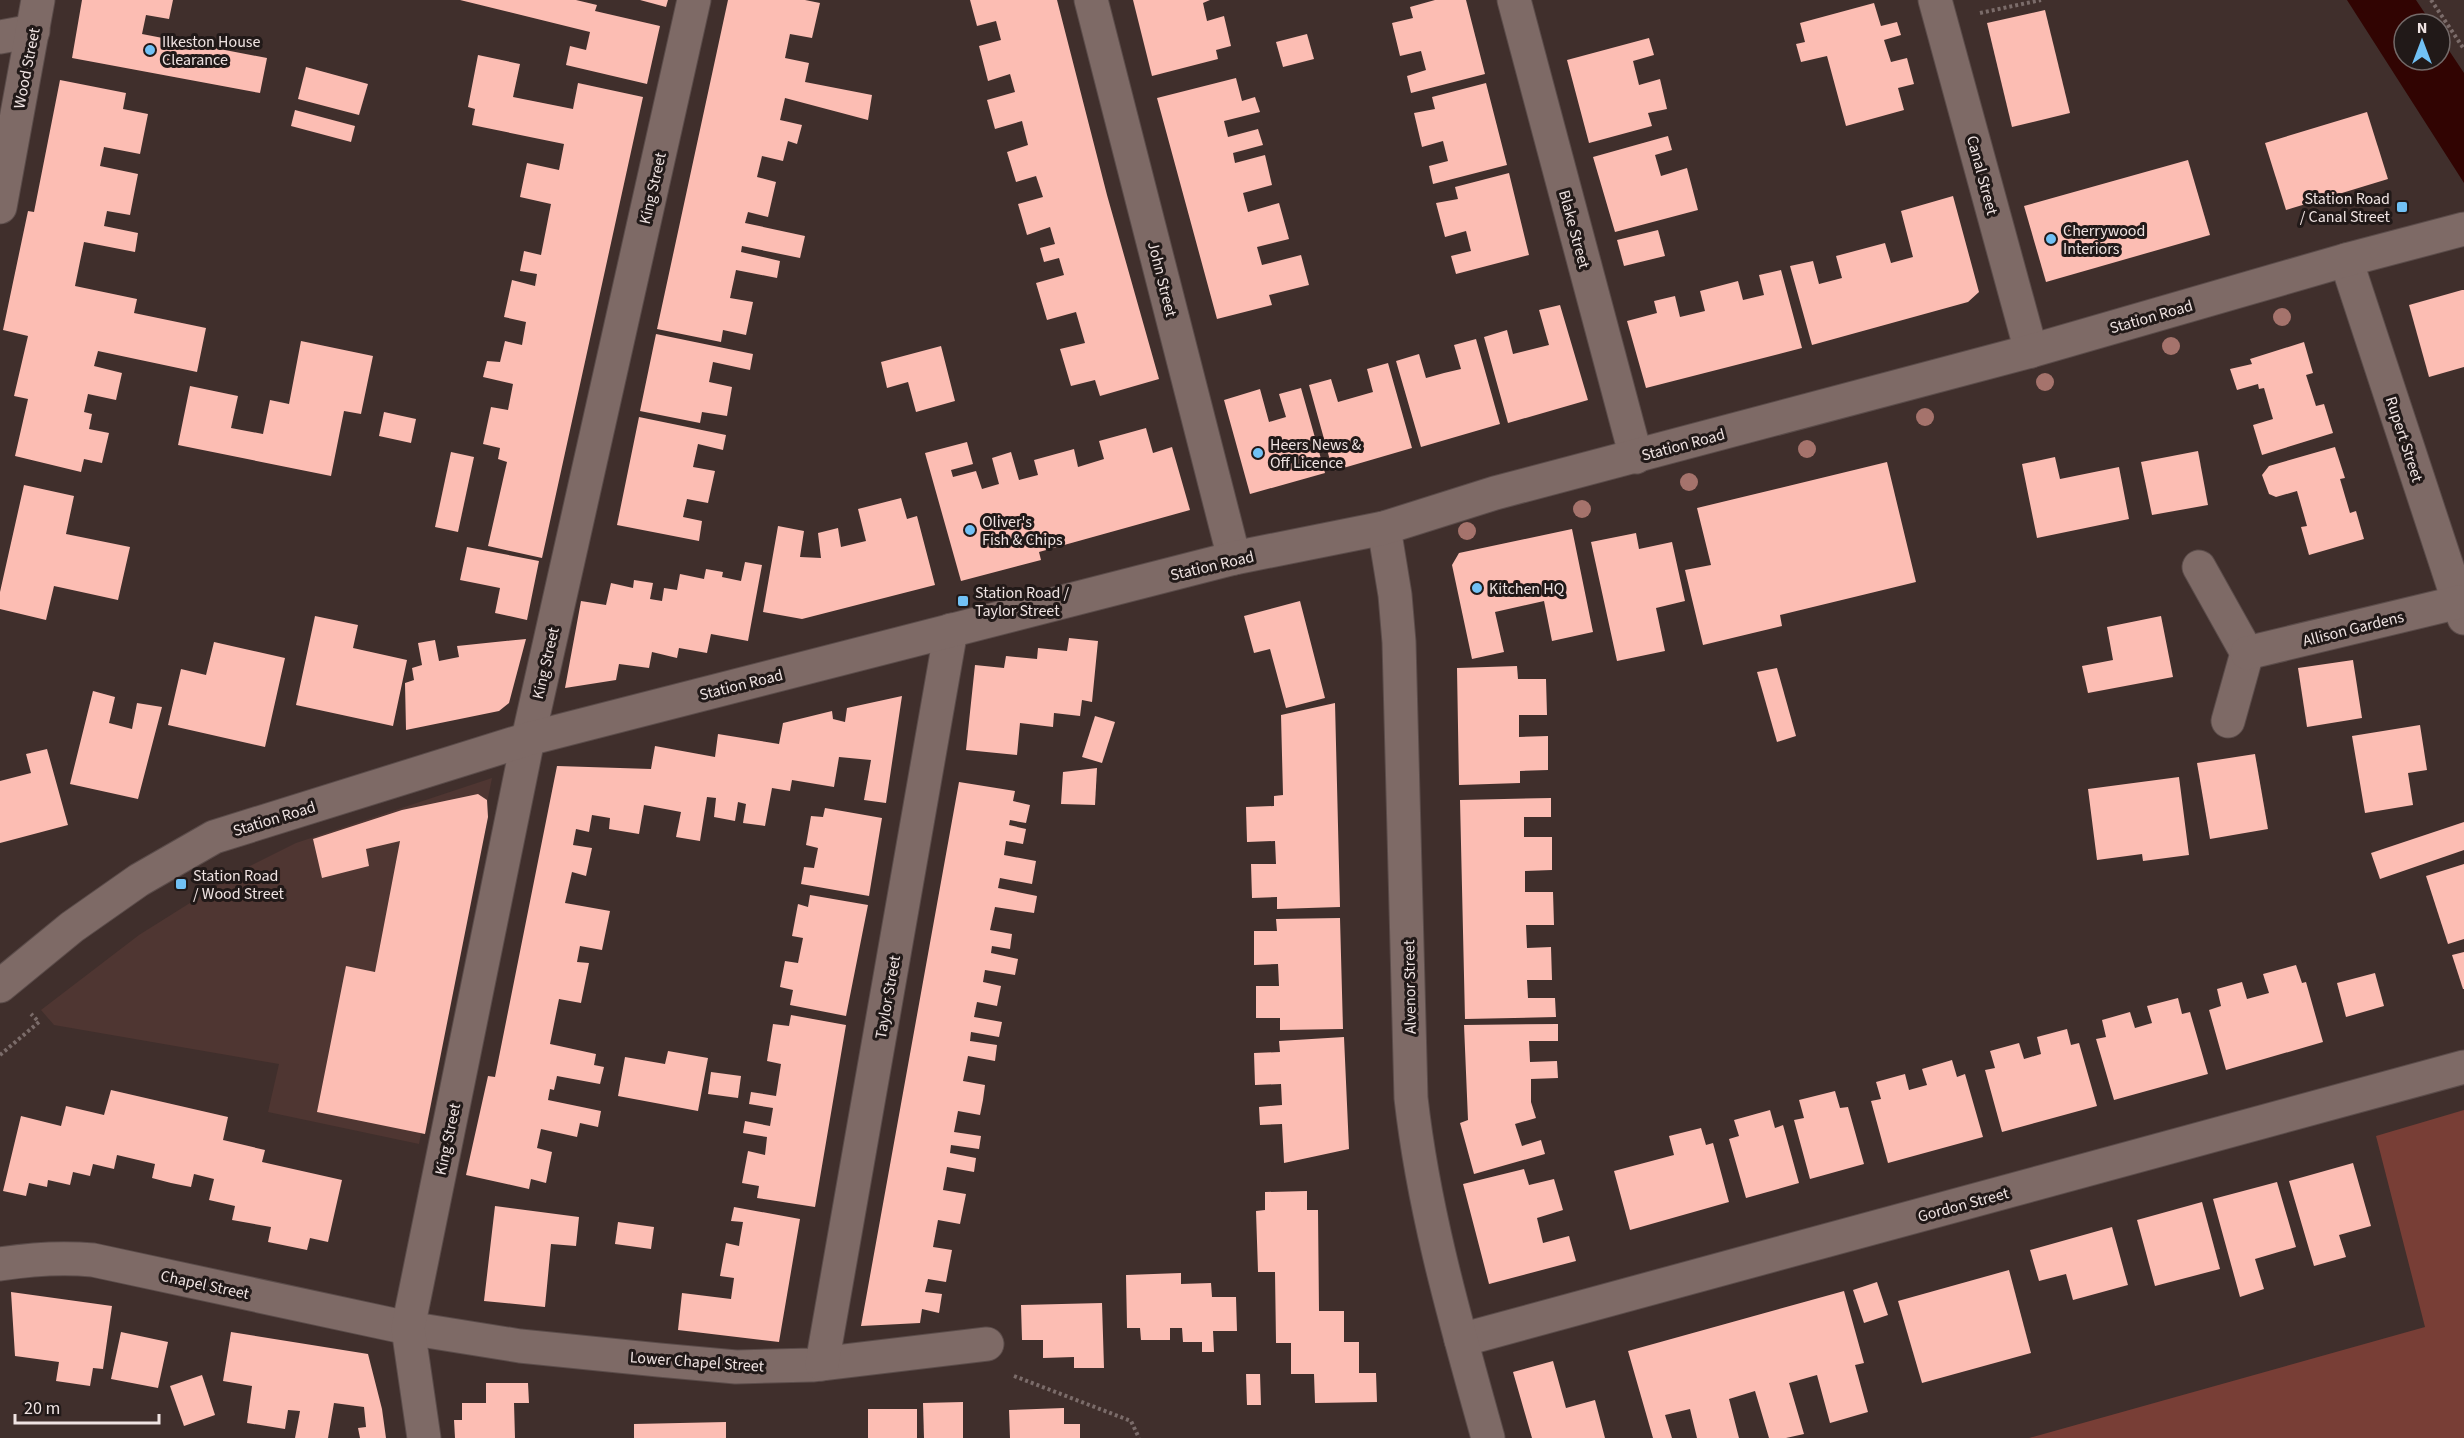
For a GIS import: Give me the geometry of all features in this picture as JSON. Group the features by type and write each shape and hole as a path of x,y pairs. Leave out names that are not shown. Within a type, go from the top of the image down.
{"street":[{"name":"King Street","path":"424,1438 408,1328 528,739 694,0"},
{"name":"John Street","path":"1091,0 1234,558"},
{"name":"Blake Street","path":"1514,0 1636,457"},
{"name":"Canal Street","path":"1937,10 2031,351"},
{"path":"0,37 36,16"},
{"name":"Wood Street","path":"0,207 36,16"},
{"name":"Station Road","path":"0,986 72,927 139,880 214,837 528,739 1234,558 1384,528 1495,493 2031,351 2346,260 2464,229"},
{"name":"Rupert Street","path":"2346,260 2462,610"},
{"name":"Alvenor Street","path":"1384,528 1395,595 1399,642 1411,1098 1418,1159 1434,1232 1488,1438"},
{"path":"2199,567 2247,653 2228,721"},
{"name":"Allison Gardens","path":"2247,653 2462,610"},
{"name":"Taylor Street","path":"822,1364 951,630"},
{"name":"Gordon Street","path":"1461,1340 2464,1067"},
{"name":"Chapel Street","path":"0,1264 68,1257 93,1260 408,1328"},
{"name":"Lower Chapel Street","path":"408,1328 520,1346 736,1367 822,1364 987,1344"}],"path":[{"path":"1937,10 2041,0"},
{"path":"2431,0 2464,49"},
{"path":"987,1344 1014,1342 1013,1376 1131,1421 1138,1438"}],"shaded area":[{"path":"2347,0 2416,0 2424,12 2392,12 2392,70"},
{"path":"2452,55 2464,73 2464,183 2393,72 2452,72"},
{"path":"492,778 419,1144 268,1112 279,1064 54,1025 41,1010 139,935 244,869 296,843"},
{"path":"2464,1110 2464,1438 2029,1438 2425,1327 2376,1136"}],"building":[{"name":"Ilkeston House Clearance","path":"82,0 173,0 169,19 146,15 142,34 267,58 260,93 72,58"},
{"path":"460,0 576,0 597,5 595,11 660,26 647,84 566,65 570,46 586,50 590,32"},
{"path":"640,0 668,0 666,7"},
{"path":"728,0 805,0 820,3 812,38 790,34 785,58 809,63 805,82 872,95 868,120 785,98 780,120 802,125 797,144 788,141 783,161 762,156 757,177 776,182 768,217 748,212 745,223 805,236 800,258 742,246 741,252 780,261 777,278 736,270 730,298 753,302 746,335 723,330 721,342 657,329"},
{"path":"970,0 1057,0 1107,195 1159,379 1100,396 1095,380 1071,386 1060,349 1085,343 1076,312 1047,320 1036,283 1064,275 1059,258 1044,262 1040,248 1055,244 1050,227 1027,235 1018,204 1043,197 1036,176 1016,182 1007,152 1028,145 1022,121 995,129 987,100 1015,92 1010,74 988,81 979,46 1001,40 996,21 977,26"},
{"path":"1133,0 1210,0 1203,3 1207,21 1224,16 1231,46 1216,50 1218,59 1152,76"},
{"path":"1435,0 1466,0 1485,74 1411,93 1407,76 1426,70 1421,51 1400,56 1392,23 1413,18 1410,7"},
{"path":"1874,3 1881,26 1897,22 1901,35 1884,40 1891,62 1907,58 1914,84 1898,88 1904,110 1846,126 1827,56 1801,62 1796,44 1805,42 1800,23"},
{"path":"2045,10 2070,113 2012,127 1987,23"},
{"path":"1307,34 1314,59 1283,67 1276,42"},
{"path":"1649,38 1654,55 1633,61 1639,85 1660,79 1667,109 1648,113 1652,126 1589,143 1567,60"},
{"path":"478,55 520,64 513,97 573,109 578,83 643,97 542,558 488,546 507,462 498,459 500,448 483,444 491,407 508,410 513,384 483,377 487,361 500,362 505,341 522,345 526,322 504,317 512,280 535,286 537,274 520,271 524,251 541,255 551,204 520,197 527,163 559,170 564,144 472,125 475,109 468,107"},
{"path":"306,67 368,84 359,115 298,99"},
{"path":"1236,78 1242,101 1255,97 1260,112 1224,121 1228,137 1258,129 1263,145 1233,153 1235,163 1265,155 1272,185 1243,193 1248,212 1279,203 1289,239 1257,247 1262,265 1301,255 1309,285 1269,295 1272,305 1217,319 1157,98"},
{"path":"60,80 126,93 123,109 148,114 140,154 104,147 100,166 138,174 130,215 107,211 104,226 138,233 135,252 84,242 75,286 137,299 134,313 206,328 197,372 98,351 94,366 122,373 116,400 88,394 84,412 92,414 89,429 109,433 102,463 84,459 81,472 15,456 28,399 14,396 28,336 3,330 28,211 34,212"},
{"path":"1486,83 1507,165 1433,184 1429,166 1448,161 1443,141 1422,147 1414,113 1435,109 1432,97"},
{"path":"295,110 355,126 351,142 291,126"},
{"path":"2367,112 2388,179 2286,210 2265,143"},
{"path":"1668,136 1672,150 1655,155 1661,176 1687,168 1698,210 1615,232 1593,157"},
{"path":"2188,160 2210,235 2046,282 2024,206"},
{"path":"1509,173 1529,255 1456,274 1451,256 1471,251 1466,231 1445,237 1436,203 1458,199 1455,187"},
{"path":"1953,196 1979,292 1968,302 1812,345 1790,266 1813,261 1819,284 1842,278 1836,256 1885,243 1891,263 1913,257 1901,211"},
{"path":"1658,230 1665,256 1624,266 1617,240"},
{"path":"1781,270 1802,348 1646,388 1627,321 1657,313 1654,301 1675,296 1680,317 1705,311 1700,291 1738,281 1743,300 1764,295 1759,275"},
{"path":"2464,290 2464,367 2429,377 2409,305"},
{"path":"1560,305 1588,400 1508,423 1484,337 1507,330 1513,354 1549,345 1539,310"},
{"path":"656,334 753,354 750,370 713,362 709,382 732,387 727,416 702,412 700,423 640,411"},
{"path":"1476,339 1500,424 1421,447 1396,361 1419,354 1426,378 1461,369 1454,345"},
{"path":"301,341 373,356 361,414 344,411 331,476 178,445 190,386 238,396 231,428 263,434 270,400 289,404"},
{"path":"2304,342 2313,373 2306,375 2316,406 2324,404 2333,433 2262,455 2253,425 2273,419 2264,388 2259,389 2258,384 2237,390 2230,369 2252,364 2250,359"},
{"path":"941,346 955,401 916,412 908,382 887,388 881,362"},
{"path":"1388,363 1412,448 1333,471 1309,385 1331,379 1338,402 1373,392 1367,369"},
{"path":"1301,388 1325,473 1250,494 1224,400 1260,389 1269,422 1286,417 1279,394"},
{"path":"384,412 416,419 411,443 379,436"},
{"path":"639,417 726,435 723,450 698,444 693,467 715,471 708,503 687,499 683,517 702,521 699,541 617,525"},
{"path":"1146,428 1153,453 1172,447 1190,510 1039,552 1041,560 961,581 925,453 967,442 973,464 951,470 953,477 976,471 982,489 999,484 992,458 1011,452 1019,480 1038,475 1034,460 1074,449 1078,467 1104,459 1099,441"},
{"path":"2335,447 2345,478 2340,479 2350,513 2356,511 2364,539 2309,555 2301,527 2307,526 2297,491 2276,497 2269,494 2262,475 2269,466"},
{"path":"2198,451 2208,505 2152,515 2141,462"},
{"path":"451,452 474,457 458,532 435,527"},
{"path":"2055,457 2060,479 2119,467 2129,519 2037,538 2022,464"},
{"path":"1887,462 1916,582 1780,615 1782,626 1703,645 1685,570 1711,565 1697,508"},
{"path":"24,485 74,496 66,534 130,547 118,600 54,586 46,620 0,609 0,592"},
{"path":"901,498 907,519 917,516 935,585 802,619 763,612 778,526 804,531 800,557 821,558 818,533 838,528 841,547 866,541 858,509"},
{"path":"1572,529 1593,632 1552,641 1544,601 1495,612 1504,652 1472,659 1452,565 1459,553"},
{"path":"1636,533 1639,549 1672,542 1685,601 1656,608 1665,651 1617,661 1591,542"},
{"path":"467,547 539,561 527,620 495,613 500,588 460,580"},
{"path":"745,562 762,565 748,641 711,634 707,653 679,648 677,658 652,652 649,668 619,664 616,680 565,688 581,601 606,605 611,583 633,588 634,580 653,583 650,599 662,601 664,588 677,590 680,574 704,579 706,569 723,572 722,577 741,581"},
{"path":"1300,601 1325,698 1286,708 1270,649 1254,653 1244,616"},
{"path":"315,616 358,625 353,648 407,660 393,726 296,705"},
{"path":"2161,616 2173,677 2088,693 2082,666 2113,660 2107,627"},
{"path":"1069,638 1098,641 1092,702 1082,700 1080,716 1054,713 1053,727 1020,723 1017,755 966,750 975,665 1004,668 1006,656 1037,659 1038,648 1067,651"},
{"path":"526,639 509,703 499,711 406,730 405,683 414,680 412,668 422,665 418,643 435,640 439,661 459,657 457,646"},
{"path":"214,642 285,658 265,747 168,725 181,669 206,675"},
{"path":"2353,660 2362,718 2307,727 2298,668"},
{"path":"1517,666 1518,679 1546,679 1547,715 1519,715 1519,737 1548,736 1548,770 1520,771 1520,783 1459,785 1457,668"},
{"path":"1777,668 1796,736 1777,742 1757,672"},
{"path":"93,691 115,697 109,723 132,729 137,703 162,707 138,799 70,784"},
{"path":"902,696 886,803 864,800 871,760 839,757 834,787 792,780 790,791 772,788 765,826 743,823 746,804 738,802 735,821 714,817 716,798 707,797 700,841 676,837 681,812 644,805 639,834 609,829 610,818 592,815 589,832 576,829 573,845 592,848 586,876 572,872 565,903 610,911 602,950 580,946 577,962 589,963 581,1003 559,999 550,1044 596,1054 594,1065 604,1067 600,1084 557,1076 554,1090 550,1089 548,1100 601,1111 598,1127 580,1123 577,1137 541,1129 537,1148 552,1152 546,1183 531,1179 529,1189 466,1175 488,1076 495,1077 557,766 651,769 655,746 715,757 718,734 779,744 783,723 832,711 833,719 845,722 847,708"},
{"path":"1335,703 1340,907 1277,909 1277,897 1252,898 1251,864 1276,864 1275,841 1247,842 1246,807 1274,806 1274,796 1283,795 1281,715"},
{"path":"1095,716 1115,722 1102,763 1082,757"},
{"path":"2420,725 2427,770 2408,773 2413,805 2365,813 2352,736"},
{"path":"47,749 68,825 0,843 0,781 31,773 26,754"},
{"path":"2255,754 2268,829 2210,839 2197,763"},
{"path":"1097,768 1095,805 1061,804 1063,772"},
{"path":"2179,777 2189,855 2143,861 2142,854 2097,860 2088,789"},
{"path":"959,782 1015,791 1013,801 1030,805 1026,823 1010,820 1009,825 1026,829 1023,844 1006,841 1004,855 1036,861 1032,884 1000,878 998,888 1037,896 1034,913 995,907 990,930 1012,934 1010,949 992,946 991,953 1018,959 1015,975 985,970 983,982 1001,986 997,1006 977,1002 974,1017 1002,1022 999,1037 971,1032 970,1041 997,1045 995,1061 968,1056 963,1081 985,1085 983,1100 980,1115 958,1111 954,1132 981,1136 979,1149 951,1145 950,1153 976,1158 974,1172 947,1167 943,1190 966,1194 960,1224 938,1220 933,1247 952,1250 946,1282 928,1279 925,1292 942,1294 939,1313 922,1309 920,1323 861,1326"},
{"path":"478,794 487,800 488,817 425,1134 317,1112 346,966 375,972 400,841 366,849 369,866 322,878 313,839 402,810"},
{"path":"1551,798 1551,817 1524,817 1524,837 1552,837 1552,870 1525,871 1525,892 1553,892 1554,925 1526,925 1527,948 1551,947 1552,980 1527,980 1528,998 1555,998 1556,1017 1465,1019 1460,800"},
{"path":"825,808 882,818 869,896 801,884 804,867 814,868 818,848 806,845 811,816 823,817"},
{"path":"2464,822 2464,850 2380,879 2371,853"},
{"path":"2464,864 2464,939 2448,944 2426,876"},
{"path":"810,895 868,905 846,1016 790,1005 793,990 780,987 785,961 798,963 803,938 792,936 798,904 808,907"},
{"path":"1340,918 1343,1029 1280,1030 1280,1018 1256,1018 1256,986 1279,986 1278,964 1254,965 1254,931 1277,931 1276,919"},
{"path":"2464,952 2464,989 2463,989 2452,955"},
{"path":"2296,965 2302,983 2306,982 2323,1042 2226,1070 2209,1010 2221,1006 2217,989 2242,982 2247,999 2269,993 2263,974"},
{"path":"2375,973 2384,1006 2346,1017 2337,983"},
{"path":"2178,998 2182,1014 2190,1012 2208,1074 2114,1100 2096,1039 2106,1037 2102,1020 2130,1012 2135,1028 2152,1023 2147,1006"},
{"path":"791,1015 846,1025 815,1207 757,1198 759,1186 742,1183 748,1151 765,1155 767,1137 743,1133 745,1121 770,1126 773,1108 749,1104 751,1092 776,1096 781,1064 767,1061 773,1024 789,1026"},
{"path":"1558,1024 1558,1041 1529,1041 1530,1062 1557,1061 1558,1078 1531,1079 1531,1102 1536,1118 1515,1124 1522,1146 1541,1140 1545,1154 1474,1174 1460,1123 1468,1120 1464,1025"},
{"path":"2067,1029 2071,1045 2079,1043 2097,1106 2002,1132 1985,1070 1995,1068 1990,1051 2019,1043 2024,1059 2041,1054 2037,1037"},
{"path":"1344,1037 1349,1149 1284,1163 1282,1124 1260,1125 1259,1107 1282,1105 1281,1084 1255,1085 1254,1053 1280,1052 1279,1041"},
{"path":"668,1051 708,1058 698,1111 618,1096 625,1057 665,1064"},
{"path":"1952,1060 1957,1077 1965,1074 1983,1137 1888,1163 1871,1101 1881,1099 1876,1082 1905,1074 1909,1090 1927,1085 1922,1069"},
{"path":"711,1072 741,1076 738,1098 708,1094"},
{"path":"111,1090 228,1117 223,1140 265,1150 262,1162 342,1180 328,1242 310,1238 307,1250 268,1242 271,1227 232,1220 235,1206 209,1200 214,1179 194,1174 191,1187 171,1183 152,1178 155,1164 117,1155 114,1169 93,1164 90,1176 73,1172 70,1185 48,1180 47,1187 29,1183 26,1196 3,1191 21,1116 61,1126 66,1106 104,1115"},
{"path":"1835,1091 1840,1108 1848,1107 1864,1164 1810,1179 1794,1120 1804,1118 1799,1100"},
{"path":"1770,1110 1775,1128 1783,1125 1799,1183 1746,1198 1729,1139 1739,1136 1734,1120"},
{"path":"1701,1128 1706,1145 1713,1143 1729,1202 1630,1230 1614,1171 1674,1155 1669,1136"},
{"path":"2353,1163 2371,1226 2339,1235 2346,1257 2314,1266 2289,1181"},
{"path":"1524,1169 1529,1185 1554,1179 1563,1210 1537,1218 1543,1243 1569,1236 1576,1261 1489,1284 1463,1184"},
{"path":"2277,1182 2296,1247 2255,1259 2264,1289 2240,1297 2213,1199"},
{"path":"1307,1191 1307,1210 1318,1210 1319,1311 1344,1311 1344,1342 1359,1342 1359,1373 1376,1373 1377,1402 1315,1403 1314,1374 1291,1374 1291,1343 1276,1343 1275,1272 1258,1272 1256,1211 1265,1210 1265,1192"},
{"path":"2202,1202 2220,1269 2155,1286 2137,1220"},
{"path":"495,1206 579,1217 576,1246 551,1244 545,1307 484,1301"},
{"path":"734,1207 800,1219 779,1342 678,1330 682,1293 731,1299 734,1278 720,1276 726,1243 739,1246 743,1222 731,1221"},
{"path":"618,1222 654,1227 651,1249 615,1244"},
{"path":"2112,1227 2128,1285 2073,1300 2066,1274 2039,1281 2030,1250"},
{"path":"2009,1270 2031,1353 1922,1383 1898,1301"},
{"path":"1181,1273 1181,1284 1211,1283 1212,1297 1236,1297 1237,1331 1213,1331 1214,1352 1202,1352 1202,1342 1183,1342 1182,1328 1170,1328 1170,1340 1141,1340 1140,1328 1127,1328 1126,1275"},
{"path":"1877,1282 1888,1315 1864,1323 1853,1290"},
{"path":"1844,1291 1864,1363 1855,1365 1868,1412 1830,1423 1817,1375 1789,1383 1804,1434 1786,1438 1769,1438 1755,1391 1729,1399 1739,1438 1697,1438 1690,1409 1665,1415 1672,1438 1653,1438 1628,1351"},
{"path":"11,1292 112,1306 103,1369 93,1368 90,1386 56,1381 59,1362 15,1356"},
{"path":"1102,1303 1104,1368 1074,1368 1074,1357 1043,1358 1043,1340 1022,1340 1021,1305"},
{"path":"121,1332 168,1342 158,1388 111,1379"},
{"path":"231,1332 368,1354 382,1409 386,1438 360,1438 358,1428 366,1427 364,1407 334,1403 328,1438 295,1438 300,1411 288,1410 285,1429 247,1423 252,1386 223,1381"},
{"path":"1553,1361 1566,1408 1595,1400 1605,1438 1532,1438 1513,1372"},
{"path":"1246,1374 1260,1374 1261,1405 1247,1405"},
{"path":"202,1375 215,1415 184,1426 170,1386"},
{"path":"486,1383 528,1383 529,1403 514,1403 515,1438 455,1438 454,1420 462,1420 462,1403 486,1403"},
{"path":"963,1402 963,1438 924,1438 923,1403"},
{"path":"1064,1408 1064,1424 1080,1424 1080,1438 1010,1438 1009,1410"},
{"path":"868,1409 917,1409 917,1438 868,1438"},
{"path":"726,1422 726,1438 634,1438 634,1424"}],"place":[{"name":"Ilkeston House Clearance","path":"150,50"},
{"name":"Station Road / Canal Street","path":"2402,207"},
{"name":"Cherrywood Interiors","path":"2051,239"},
{"name":"Heers News & Off Licence","path":"1258,453"},
{"name":"Oliver's Fish & Chips","path":"970,530"},
{"name":"Kitchen HQ","path":"1477,588"},
{"name":"Station Road / Taylor Street","path":"963,601"},
{"name":"Station Road / Wood Street","path":"181,884"}]}
